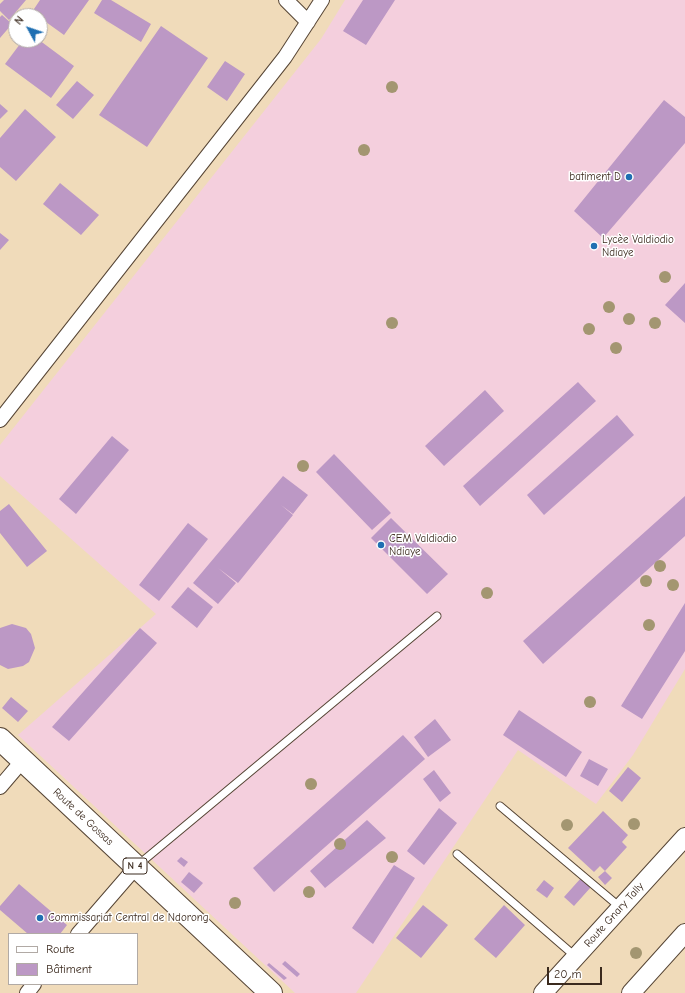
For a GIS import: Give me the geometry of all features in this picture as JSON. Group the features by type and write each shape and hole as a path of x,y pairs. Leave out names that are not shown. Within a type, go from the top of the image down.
{"main road":[{"name":"Route de Gossas","path":"0,739 271,993"}],"street":[{"path":"286,0 308,22"},
{"path":"0,420 285,57 322,0"},
{"path":"0,787 23,760"},
{"name":"Route Gnary Tally","path":"543,993 685,837"},
{"path":"79,933 136,867"},
{"path":"631,993 683,940"},
{"path":"26,993 33,985"}],"lane":[{"path":"136,867 438,616"},
{"path":"500,806 621,908"},
{"path":"457,854 576,957"}],"shaded area":[{"name":"CEM Valdiodio Ndiaye","path":"345,0 685,0 685,669 633,755 596,804 518,750 356,993 295,993 18,735 156,614 0,476 0,445 321,39"}],"building":[{"path":"4,0 26,0 19,8 8,8 8,19 0,11 0,4"},
{"path":"40,0 89,0 64,35 48,24 48,8 35,8"},
{"path":"102,0 111,0 151,24 141,42 94,13"},
{"path":"363,0 395,0 366,45 343,31"},
{"path":"2,15 8,20 8,29 0,38 0,17"},
{"path":"161,26 208,58 147,147 99,115"},
{"path":"48,47 74,66 51,98 5,64 17,48 48,48"},
{"path":"225,61 245,74 227,101 207,87"},
{"path":"77,81 94,95 73,119 56,105"},
{"name":"batiment D","path":"664,100 685,117 685,143 603,238 574,211"},
{"path":"0,104 8,111 0,119"},
{"path":"25,109 56,137 16,181 0,167 0,138"},
{"path":"60,183 99,215 81,235 43,204"},
{"path":"0,233 9,240 0,250"},
{"path":"685,283 685,323 665,305"},
{"path":"578,382 596,401 480,506 463,486"},
{"path":"485,390 504,411 444,466 425,446"},
{"path":"617,415 634,435 544,515 527,495"},
{"path":"112,436 129,450 76,514 59,499"},
{"path":"334,454 391,513 372,530 316,472"},
{"path":"283,476 308,495 293,514 281,505 293,515 238,583 218,568 236,583 218,604 193,583"},
{"path":"685,496 685,536 543,664 523,641"},
{"path":"9,504 47,551 27,567 0,533 0,511"},
{"path":"391,518 448,574 427,594 371,538"},
{"path":"188,523 208,539 159,601 139,585"},
{"path":"188,587 213,607 197,628 171,607"},
{"path":"685,603 685,651 642,719 621,706"},
{"path":"12,624 26,628 31,634 35,648 29,662 23,666 8,669 0,665 0,628"},
{"path":"140,628 157,643 69,741 52,727"},
{"path":"11,697 28,711 18,722 2,708"},
{"path":"519,710 582,752 566,777 503,735"},
{"path":"435,719 451,740 428,757 414,737"},
{"path":"403,735 425,759 274,892 253,868"},
{"path":"589,759 608,769 598,786 580,776"},
{"path":"628,767 641,778 622,802 609,791"},
{"path":"434,770 451,793 440,802 423,779"},
{"path":"439,808 457,823 424,865 407,851"},
{"path":"603,811 628,835 622,842 627,847 605,871 600,866 594,872 568,848"},
{"path":"367,820 386,838 325,888 310,871"},
{"path":"181,857 188,862 184,867 177,861"},
{"path":"394,865 415,878 373,944 352,928"},
{"path":"605,871 612,878 605,885 598,877"},
{"path":"189,872 203,883 194,893 181,882"},
{"path":"581,878 591,887 574,906 564,897"},
{"path":"544,880 554,888 547,898 536,890"},
{"path":"19,884 67,925 61,933 27,933 0,910 0,906"},
{"path":"423,905 448,925 421,958 396,938"},
{"path":"504,905 525,925 496,958 474,939"},
{"path":"285,961 300,974 297,977 282,964"},
{"path":"269,963 287,978 284,980 267,965"}],"place":[{"name":"batiment D","path":"629,177"},
{"name":"Lycèe Valdiodio Ndiaye","path":"594,246"},
{"name":"CEM Valdiodio Ndiaye","path":"381,545"},
{"name":"Commissariat Central de Ndorong","path":"40,918"}]}
